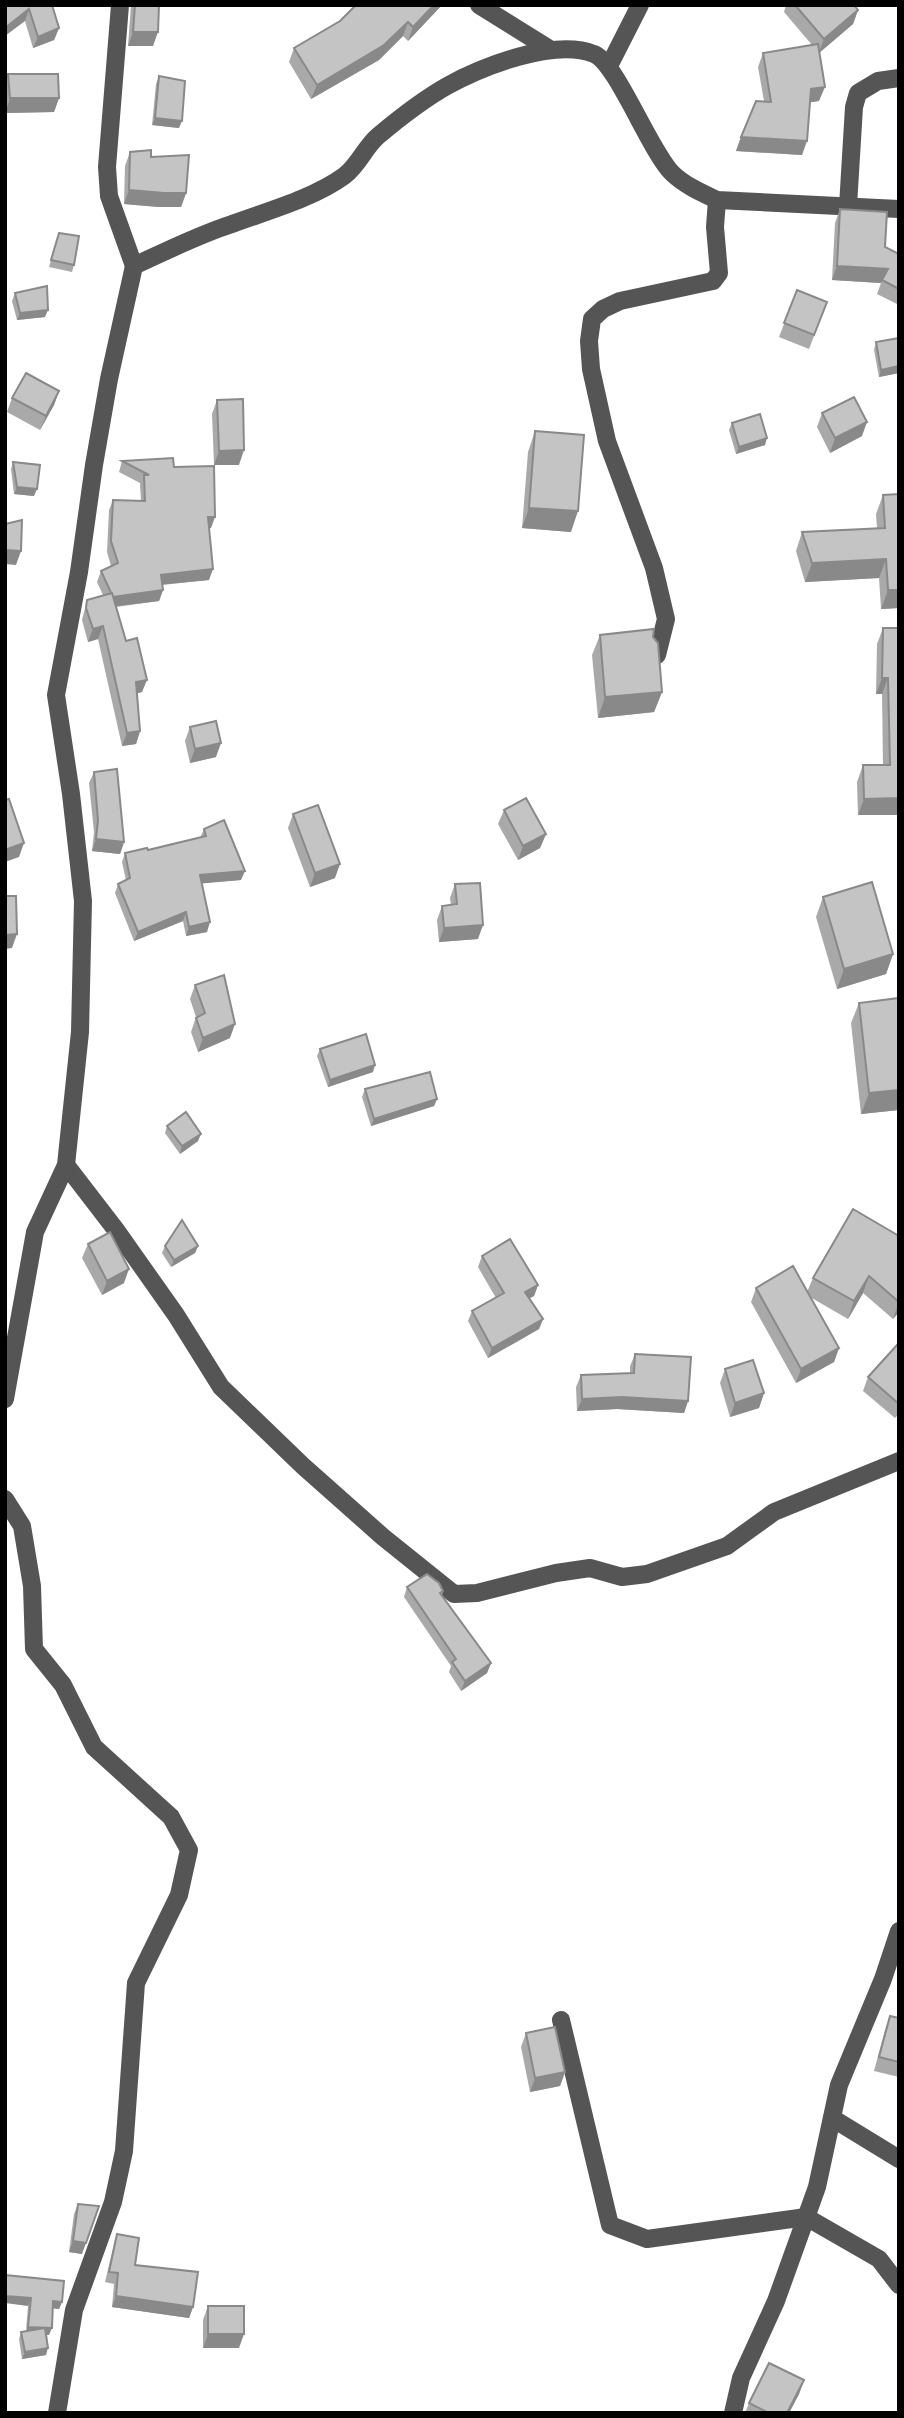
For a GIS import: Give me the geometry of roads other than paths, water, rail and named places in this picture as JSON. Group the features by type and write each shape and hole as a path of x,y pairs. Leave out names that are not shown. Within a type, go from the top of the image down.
{"street":[{"path":"5,1399 35,1232 66,1165 80,1032 83,901 56,695 79,572 109,379 134,267 109,196 107,167 120,5"},
{"path":"479,5 551,50"},
{"path":"609,66 640,5"},
{"path":"134,267 204,234 290,204 345,176 376,137 447,86 504,62 551,50 579,50 597,54 609,66 648,138 672,173 698,191 718,200 899,209"},
{"path":"848,206 854,107 858,93 878,81 899,78"},
{"path":"657,655 666,619 654,568 607,441 591,369 592,319 603,309 620,301 713,281 719,273 715,227 718,200"},
{"path":"66,1165 176,1315 220,1387 383,1537 454,1594 477,1593 556,1573 590,1568 622,1577 647,1574 727,1546 774,1512 899,1461"},
{"path":"5,1499 22,1526 32,1586 34,1649 64,1685 94,1747 171,1817 189,1850 179,1895 136,1983 124,2151 113,2202 74,2310 57,2413"},
{"path":"733,2413 741,2378 776,2301 817,2187 839,2085 883,1979 899,1931"},
{"path":"561,2020 610,2225 647,2239 806,2217 879,2259 899,2284"},
{"path":"832,2118 899,2159"}]}
